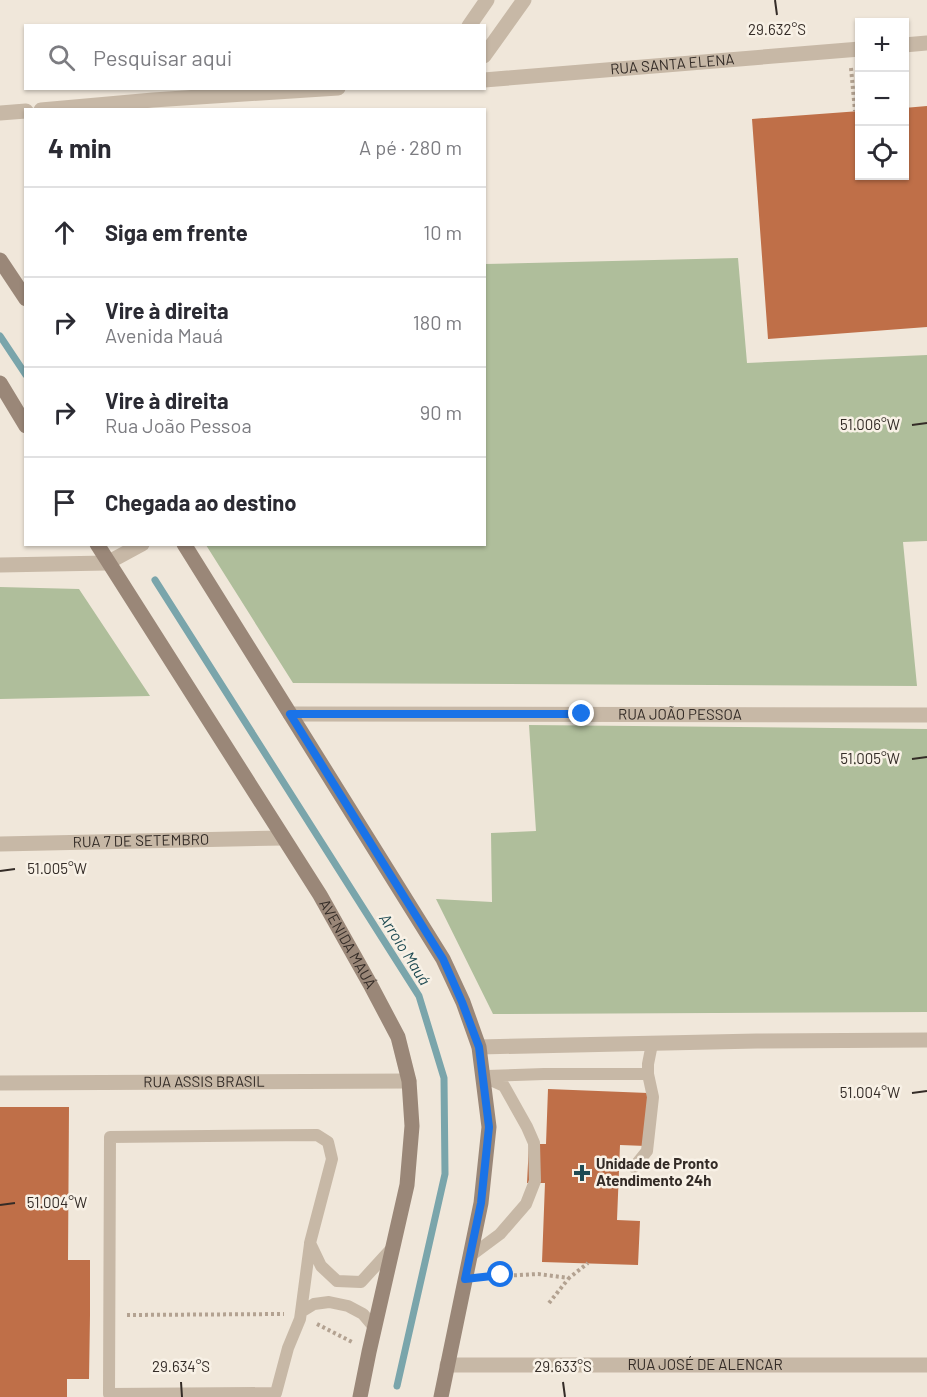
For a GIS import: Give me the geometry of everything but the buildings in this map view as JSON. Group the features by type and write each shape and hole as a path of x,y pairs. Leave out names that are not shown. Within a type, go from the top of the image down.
{"main road":[{"path":"0,260 24,296"},
{"path":"0,383 24,423"},
{"name":"AVENIDA MAUÁ","path":"98,546 326,905 398,1037 409,1081 412,1126 407,1185 360,1397"},
{"path":"185,546 443,959 479,1047 489,1127 481,1203 441,1397"}],"street":[{"path":"470,24 487,0"},
{"path":"486,53 524,0"},
{"path":"909,45 927,43"},
{"name":"RUA SANTA ELENA","path":"486,80 855,49"},
{"path":"63,108 307,90"},
{"path":"0,113 24,111"},
{"path":"0,565 107,562 138,546"},
{"name":"RUA JOÃO PESSOA","path":"290,714 927,715"},
{"name":"RUA 7 DE SETEMBRO","path":"0,844 283,838"},
{"path":"479,1047 927,1040"},
{"name":"RUA ASSIS BRASIL","path":"0,1083 409,1081"},
{"name":"RUA JOSÉ DE ALENCAR","path":"447,1365 927,1365"}],"lane":[{"path":"634,1167 647,1151 653,1098 648,1074 652,1044"},
{"path":"482,1076 648,1074"},
{"path":"469,1257 500,1234 526,1204 535,1181 534,1143 527,1127 504,1086 482,1076"},
{"path":"317,1135 328,1142 332,1159 310,1243 301,1314 288,1348 276,1393 109,1394 110,1137 317,1135"},
{"path":"310,1243 321,1266 338,1281 361,1282 392,1248"},
{"path":"301,1314 314,1304 329,1302 348,1306 363,1314 374,1327"}],"path":[{"path":"549,1304 569,1278 588,1263"},
{"path":"465,1279 538,1274 569,1278"},
{"path":"110,1315 301,1314 369,1352"}],"green space":[{"path":"738,258 747,363 927,355 927,541 903,542 917,686 293,683 207,546 486,546 486,264"},
{"path":"0,587 79,589 150,696 0,699"},
{"path":"529,725 927,729 927,1012 493,1014 436,899 492,902 491,833 536,831"}],"waterway":[{"name":"Arroio Mauá","path":"0,336 24,372"},
{"name":"Arroio Mauá","path":"155,580 419,996 444,1078 445,1174 397,1386"}],"place":[{"name":"Unidade de Pronto Atendimento 24h","path":"582,1173"}],"route":[{"path":"501,1275 465,1279 481,1203 489,1127 479,1047 443,959 290,714 582,714"}]}
